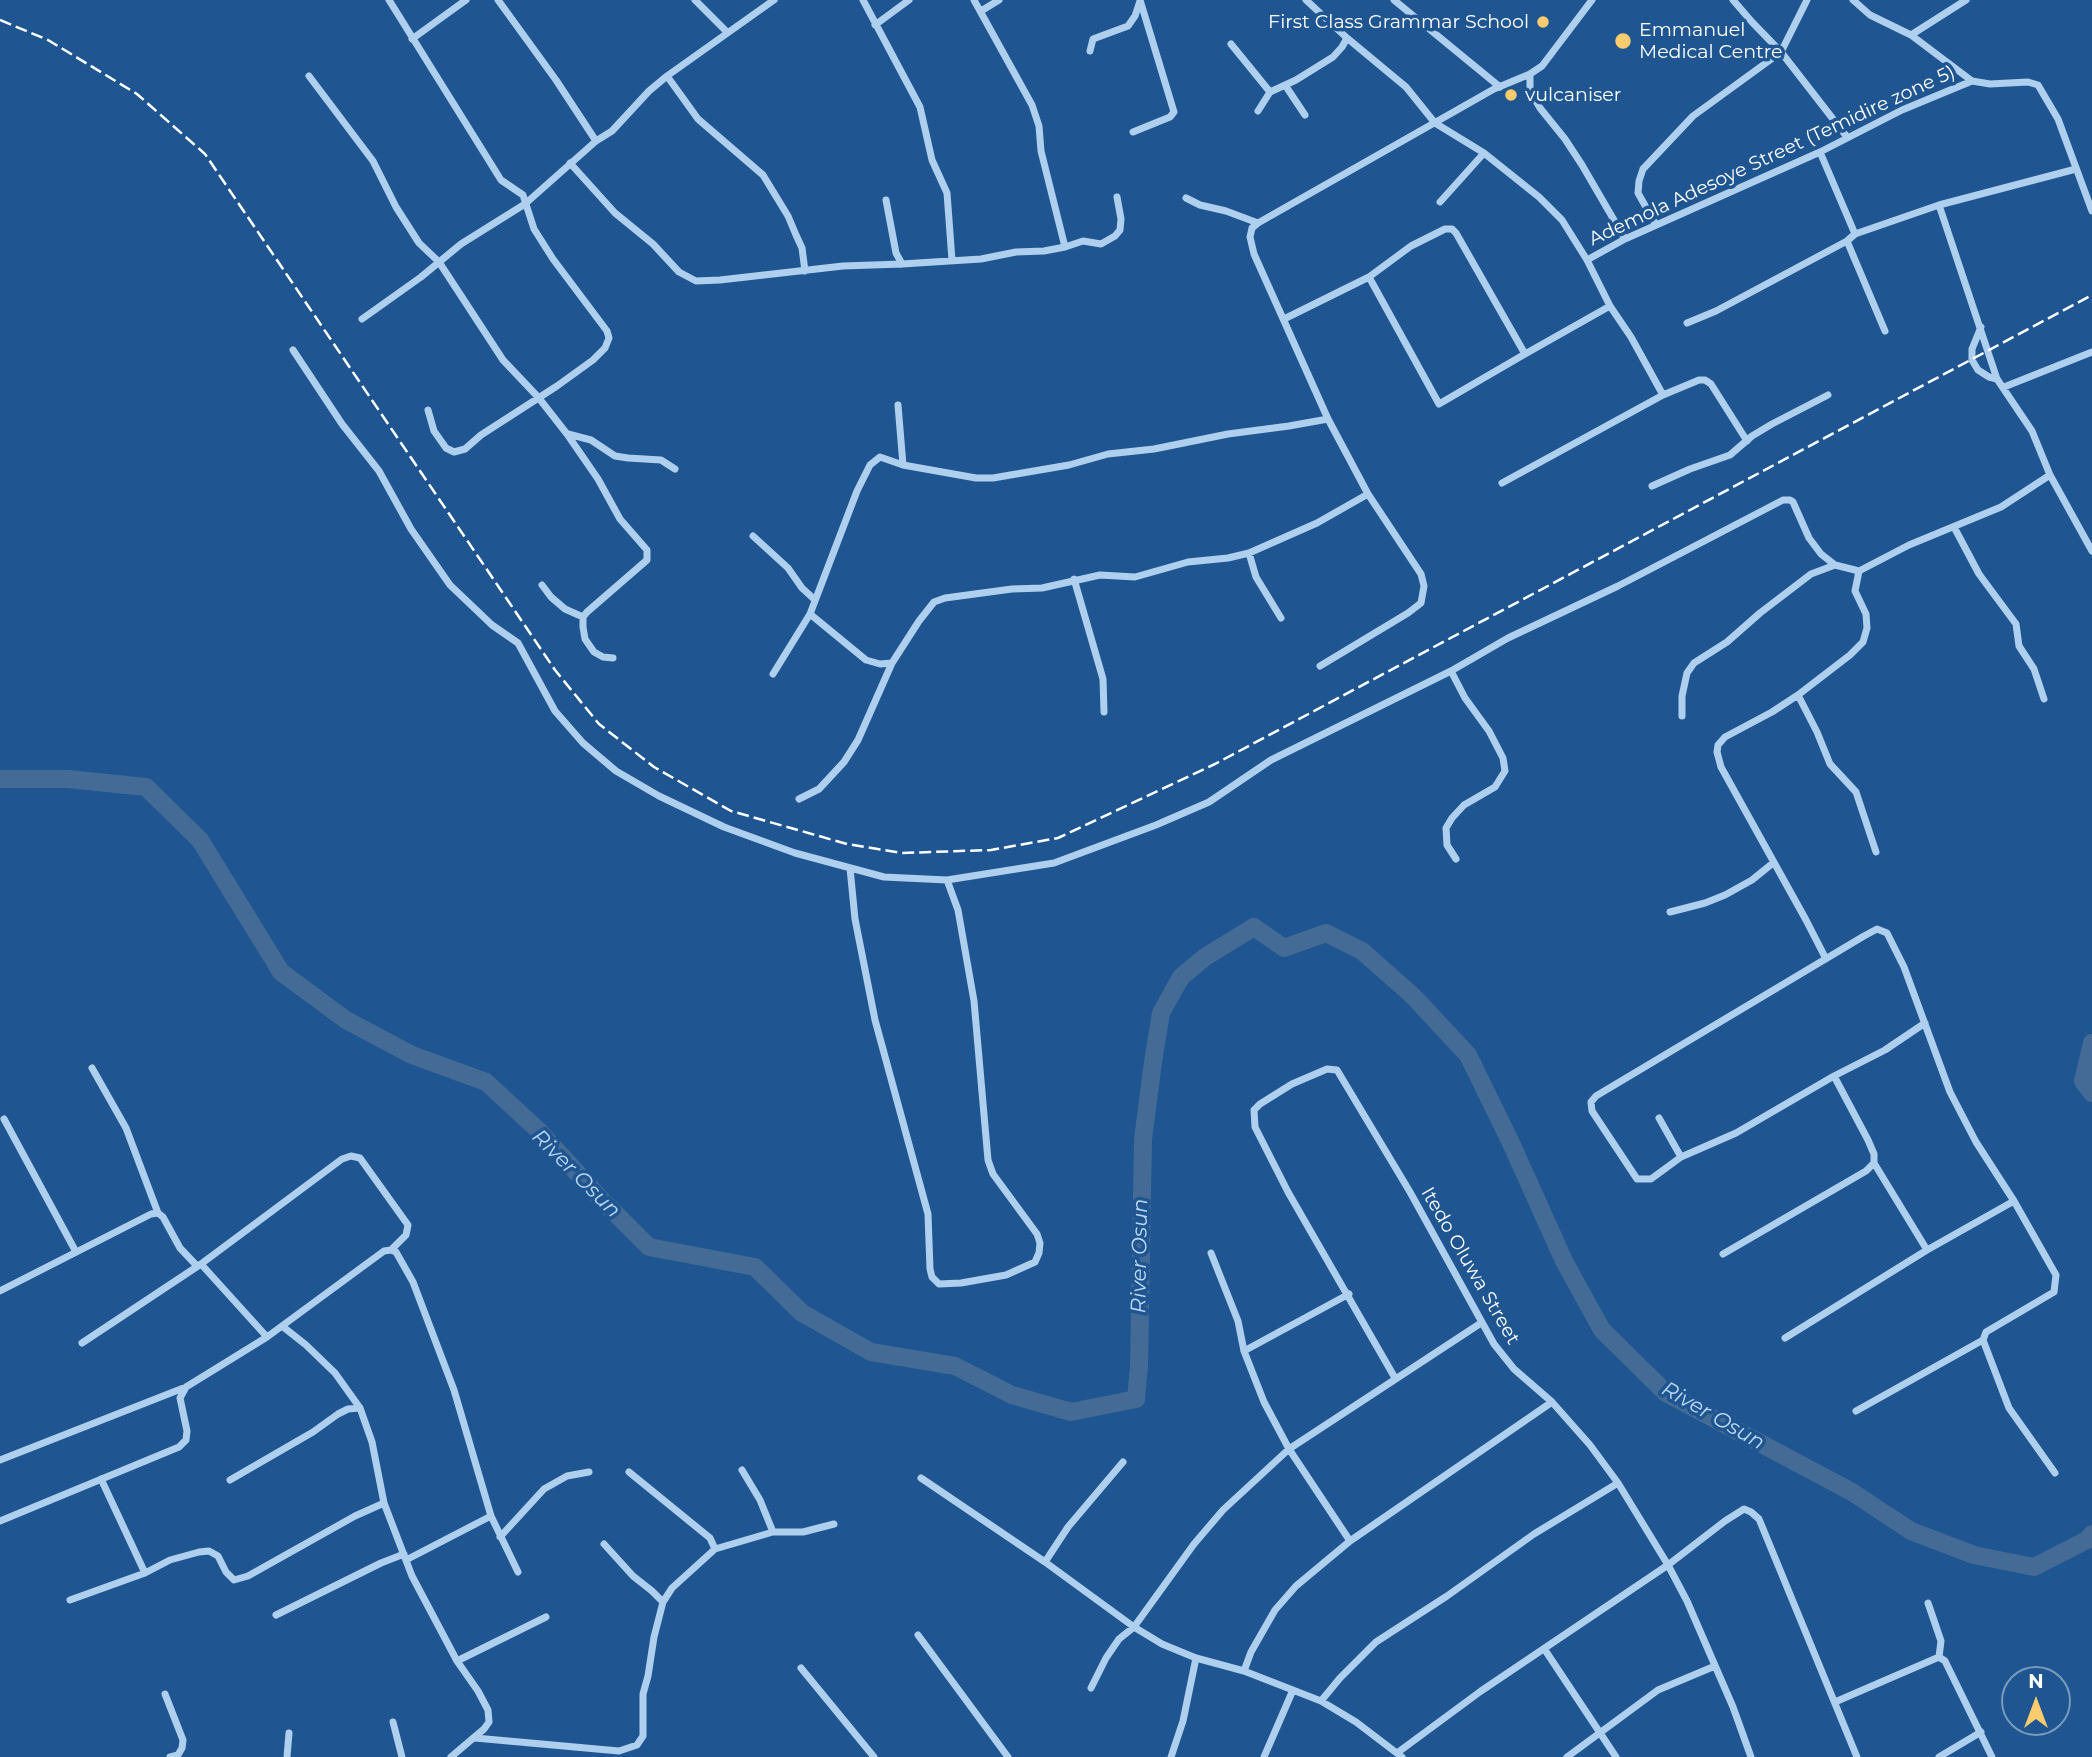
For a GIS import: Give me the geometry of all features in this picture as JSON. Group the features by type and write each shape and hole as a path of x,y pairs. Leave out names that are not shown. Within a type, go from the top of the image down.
{"street":[{"path":"389,0 501,180 523,195 534,229 607,331 609,338 605,348 593,360 481,435 465,449 454,452 446,448 434,430 428,410"},
{"path":"412,39 466,0"},
{"path":"498,0 596,141"},
{"path":"695,0 727,32"},
{"path":"362,320 461,244 525,204 596,141 612,131 649,91 667,76 774,0"},
{"path":"863,0 920,107 932,160 947,193 952,260"},
{"path":"875,25 909,0"},
{"path":"974,0 1032,105 1040,126 1041,150 1065,247"},
{"path":"981,11 999,0"},
{"path":"1090,51 1093,39 1128,26 1135,16 1140,0"},
{"path":"1133,132 1170,117 1174,112 1140,0"},
{"path":"1306,0 1406,87 1435,123 1484,153 1539,197 1562,220 1662,395"},
{"path":"1394,0 1500,87"},
{"path":"1320,666 1421,603 1424,586 1421,575 1368,494 1328,418 1254,254 1250,237 1252,228 1435,123 1542,66 1592,0"},
{"path":"1733,0 1781,52 1847,137"},
{"path":"1656,225 1638,193 1643,169 1693,116 1781,52 1807,0"},
{"path":"1853,0 1870,15 1911,35 1972,81 1990,84 2028,82 2038,85 2058,118 2092,211"},
{"path":"1911,35 1966,0"},
{"path":"1258,111 1270,92 1333,57 1347,38"},
{"path":"1231,44 1270,92"},
{"path":"1530,74 1531,91 1540,108 1582,165 1625,239"},
{"path":"309,76 373,161 396,207 419,243 439,262 503,360 538,397 567,434 598,479 620,519 647,550 647,560 583,617 585,639 594,652 603,657 613,657"},
{"path":"667,76 698,119 763,175 802,248 805,271"},
{"name":"Ademola Adesoye Street (Temidire zone 5)","path":"1587,260 1625,239 1820,152 1902,110 1972,81"},
{"path":"1285,85 1304,115"},
{"path":"1820,152 1855,234"},
{"path":"1440,202 1484,153"},
{"path":"570,163 615,212 653,244 679,272 696,281 843,266 981,259 1016,252 1044,251 1083,241 1101,244 1120,230 1117,197"},
{"path":"1687,323 1716,311 1847,241 1855,234 1939,205 2076,169"},
{"path":"1186,198 1258,223"},
{"path":"886,200 896,253 902,264"},
{"path":"1939,205 1997,379 2032,432 2050,475 2092,551"},
{"path":"1284,320 1369,277 1411,246 1440,230 1452,229 1525,354"},
{"path":"1847,241 1885,331"},
{"path":"1369,277 1439,404 1610,306"},
{"path":"1981,327 1972,349 1972,360 1978,370 1997,379"},
{"path":"293,350 342,424 379,471 411,529 450,585 492,625 518,643 555,711 583,743 616,771 659,796 713,822 794,853 884,877 947,880 1054,863 1156,825 1209,802 1271,760 1451,671 1508,638 1725,532 1783,500 1793,502 1809,538 1821,554 1835,565 1859,572 1909,545 2001,507 2050,475"},
{"path":"2004,387 2092,352"},
{"path":"1502,483 1662,395 1699,380 1706,380 1711,384 1747,442"},
{"path":"1652,486 1730,455 1772,424 1828,395"},
{"path":"898,405 903,465"},
{"path":"773,674 810,614 857,491 870,465 880,457 903,465 976,478 993,478 1069,465 1108,454 1154,449 1328,418"},
{"path":"567,434 591,440 615,456 661,460 675,469"},
{"path":"799,799 819,789 844,762 858,740 892,663 934,602 945,598 1012,589 1042,588 1100,575 1135,577 1188,562 1228,558 1248,553 1317,523 1368,494"},
{"path":"1954,527 1979,575 2016,624 2018,646 2034,669 2044,699"},
{"path":"753,536 788,568 802,588 814,599"},
{"path":"1248,553 1256,577 1281,618"},
{"path":"1682,716 1682,696 1688,673 1694,663 1727,642 1811,574 1835,565"},
{"path":"1826,959 1807,920 1721,768 1717,752 1718,745 1725,737 1798,695 1863,642 1867,628 1866,614 1855,591 1859,572"},
{"path":"1074,579 1103,679 1104,712"},
{"path":"542,585 565,609 583,617"},
{"path":"810,614 866,660 880,664 892,663"},
{"path":"1451,671 1465,698 1489,731 1503,758 1505,771 1495,788 1464,804 1446,828 1447,845 1456,859"},
{"path":"1798,695 1830,764 1856,792 1876,852"},
{"path":"1670,912 1725,895 1752,880 1773,863"},
{"path":"850,868 855,919 875,1020 928,1214 930,1269 932,1277 939,1284 1006,1275 1035,1262 1040,1243 1037,1234 993,1174 988,1160 974,1001 958,910 947,880"},
{"path":"1856,1411 1983,1340 1986,1332 2054,1292 2056,1286 2056,1275 2014,1201 1976,1142 1950,1092 1905,967 1887,933 1877,929 1596,1096 1591,1102 1592,1111 1637,1179 1651,1179 1681,1157 1736,1133 1834,1076 1885,1050 1925,1023"},
{"path":"92,1068 126,1128 158,1213 163,1217 180,1248 267,1337"},
{"name":"Itedo Oluwa Street","path":"1349,1294 1283,1181 1255,1127 1253,1117 1254,1110 1260,1104 1292,1084 1327,1069 1337,1070 1410,1192 1494,1344 1514,1369 1552,1402 1590,1445 1618,1483 1688,1601 1751,1757"},
{"path":"1834,1076 1868,1140 1874,1154 1874,1163 1927,1250"},
{"path":"1659,1118 1681,1157"},
{"path":"4,1119 76,1252"},
{"path":"82,1343 199,1265 342,1159 351,1156 360,1158 408,1225 406,1235 391,1250"},
{"path":"1723,1254 1866,1171 1874,1163"},
{"path":"1784,1338 1927,1250 2014,1201"},
{"path":"0,1291 151,1214 158,1213"},
{"path":"0,1460 186,1387 267,1337 384,1251 391,1250 397,1252 413,1282 454,1390 491,1516 518,1572"},
{"path":"1211,1253 1238,1321 1244,1351 1264,1402 1289,1449 1350,1541"},
{"path":"1244,1351 1349,1294 1395,1378"},
{"path":"1091,1688 1119,1639 1134,1627 1201,1535 1223,1510 1289,1449 1481,1323"},
{"path":"282,1326 335,1373 360,1408 372,1442 384,1503 412,1576 457,1661 478,1691 489,1716 489,1722 475,1738 451,1757"},
{"path":"1983,1340 2009,1408 2055,1473"},
{"path":"0,1521 178,1447 186,1440 187,1431 180,1398 186,1387"},
{"path":"1244,1671 1251,1652 1275,1610 1296,1586 1350,1541 1552,1402"},
{"path":"230,1480 313,1432 338,1414 348,1409 360,1408"},
{"path":"1045,1562 1068,1527 1123,1462"},
{"path":"742,1470 761,1500 774,1532"},
{"path":"500,1537 544,1489 567,1476 589,1472"},
{"path":"629,1472 709,1538 715,1549"},
{"path":"921,1478 1162,1644 1196,1658 1244,1671 1321,1701 1356,1722 1399,1755 1481,1691 1668,1565 1744,1509 1759,1519 1857,1757"},
{"path":"101,1479 145,1573"},
{"path":"1321,1701 1376,1642 1534,1534 1618,1483"},
{"path":"70,1600 145,1573 170,1560 199,1552 209,1551 218,1556 226,1572 234,1580 248,1576 355,1516 384,1503"},
{"path":"276,1615 381,1563 405,1557 491,1516"},
{"path":"475,1738 619,1751 637,1745 643,1737 643,1694 653,1637 663,1602 672,1588 715,1549 774,1532 803,1532 834,1524"},
{"path":"604,1544 633,1576 663,1602"},
{"path":"1928,1603 1941,1641 1939,1657"},
{"path":"457,1661 546,1617"},
{"path":"918,1635 1008,1757"},
{"path":"1545,1650 1616,1757"},
{"path":"1835,1702 1939,1657"},
{"path":"1939,1657 1945,1661 1992,1757"},
{"path":"1171,1757 1183,1721 1196,1658"},
{"path":"1567,1757 1658,1689 1715,1666"},
{"path":"801,1668 874,1757"},
{"path":"1264,1757 1293,1690"},
{"path":"165,1694 183,1740 178,1755 170,1757"},
{"path":"393,1722 402,1757"},
{"path":"1939,1757 1981,1732"},
{"path":"287,1757 289,1733"}],"waterway":[{"name":"River Osun","path":"0,779 68,779 146,787 200,840 281,972 346,1020 412,1055 486,1082 538,1130 649,1247 755,1267 802,1313 871,1352 955,1366 1012,1395 1071,1412 1136,1399 1139,1366 1143,1139 1161,1013 1181,977 1205,957 1254,927 1284,948 1326,933 1362,951 1413,996 1468,1055 1564,1261 1602,1330 1666,1393 1852,1492 1911,1531 1974,1555 2034,1567 2087,1540 2092,1534"},
{"name":"River Osun","path":"2092,1043 2083,1081 2092,1093"}],"railway":[{"path":"0,20 48,40 137,94 205,154 555,670 599,724 654,767 731,811 847,844 902,853 991,850 1058,838 1215,764 2092,295"}],"place":[{"name":"First Class Grammar School","path":"1543,22"},
{"name":"Emmanuel Medical Centre","path":"1623,41"},
{"name":"vulcaniser","path":"1511,95"}]}
